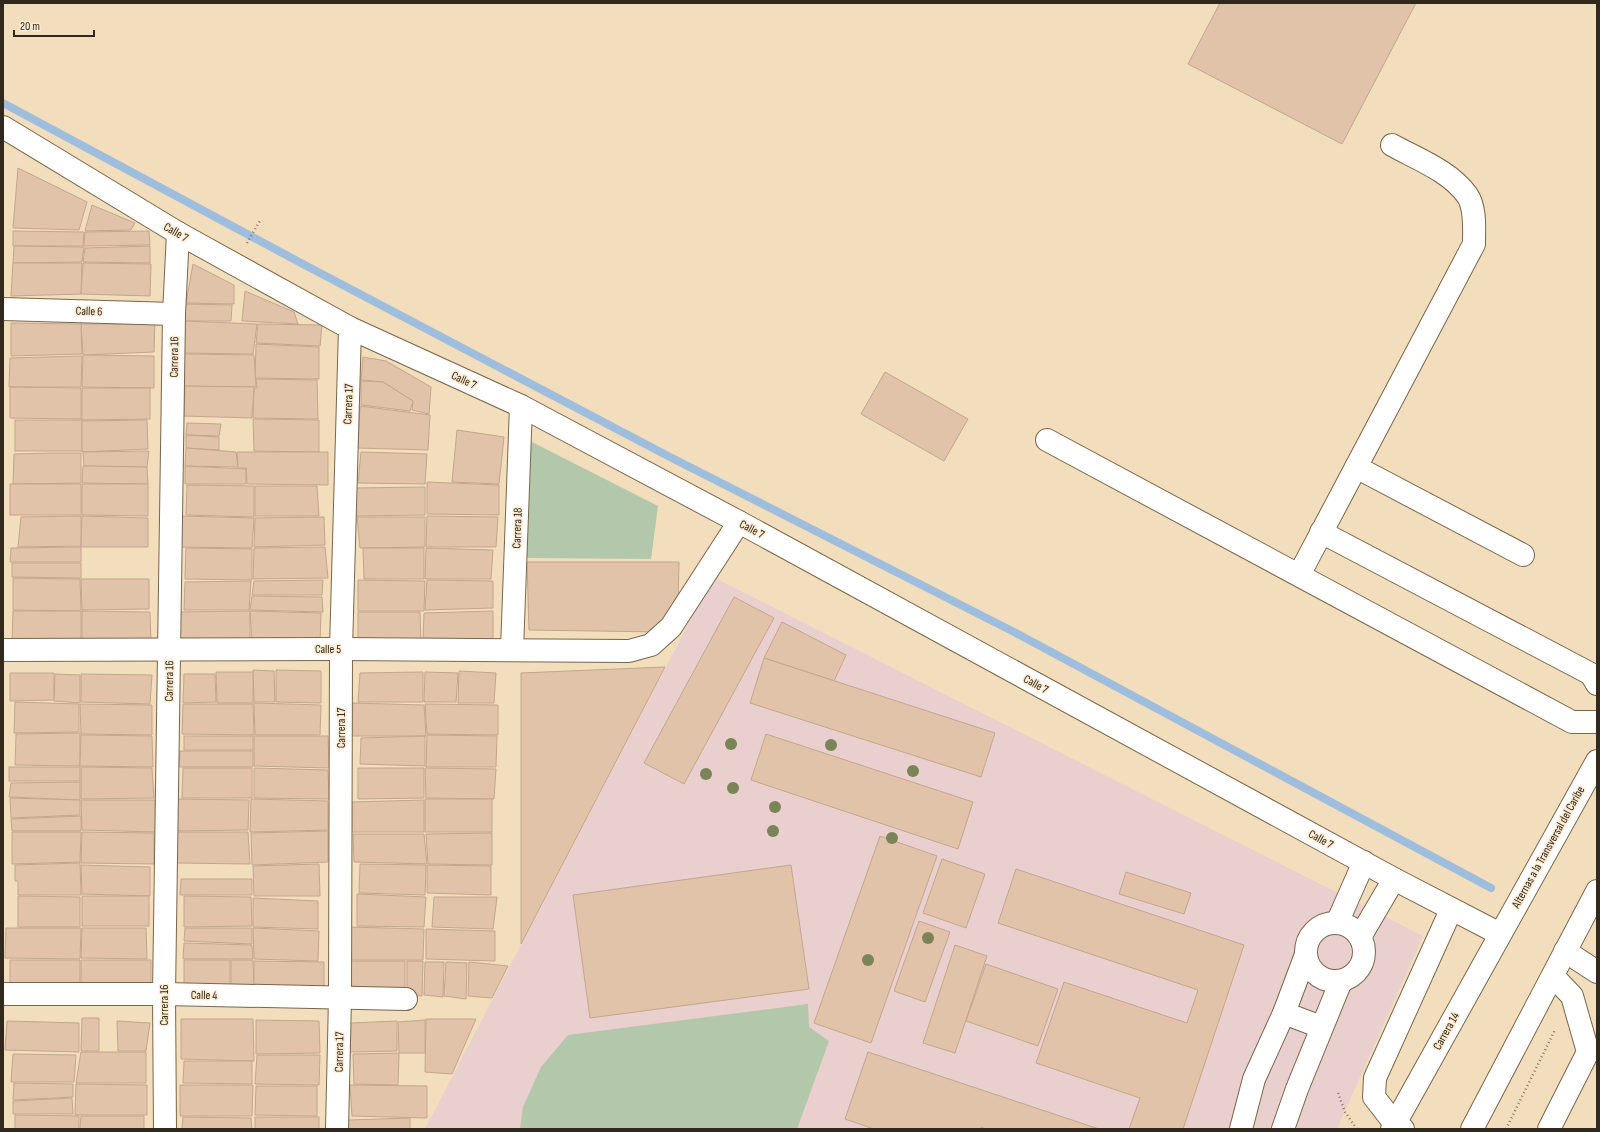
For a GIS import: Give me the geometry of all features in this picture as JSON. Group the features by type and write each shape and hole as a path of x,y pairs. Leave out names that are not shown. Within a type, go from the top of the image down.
{"main road":[{"name":"Calle 7","path":"3,127 178,234 350,328 521,406 739,522 1451,910 1500,934"},
{"path":"1299,575 1474,244 1475,221 1468,196 1448,176 1392,145"},
{"name":"Carrera 16","path":"165,1129 164,994 174,314 178,234"},
{"name":"Calle 6","path":"3,309 174,314"},
{"name":"Carrera 17","path":"337,1129 340,998 341,649 350,328"},
{"name":"Carrera 18","path":"512,650 521,406"},
{"path":"1047,440 1572,722 1597,722"},
{"path":"1356,467 1523,555"},
{"name":"Calle 5","path":"3,650 341,649 629,651 651,645 670,628 739,522"},
{"path":"1321,532 1591,674 1597,684"},
{"name":"Alternas a la Transversal del Caribe","path":"1500,934 1597,760"},
{"path":"1337,923 1364,862"},
{"path":"1360,937 1394,879"},
{"path":"1472,1129 1597,891"},
{"path":"1397,1127 1374,1097 1375,1078 1451,910"},
{"path":"1241,1129 1254,1079 1284,1013 1306,957 1307,942 1316,930 1326,924 1337,923 1350,927 1360,937 1364,952 1361,966 1351,977 1341,981 1325,980 1312,971 1306,957"},
{"name":"Carrera 14","path":"1397,1127 1500,934"},
{"path":"1565,952 1597,972"},
{"path":"1549,1129 1593,1054 1572,996 1553,976"},
{"path":"1283,1129 1321,1027 1341,981"},
{"name":"Calle 4","path":"3,994 164,994 406,999"},
{"path":"1284,1013 1321,1027"}],"path":[{"path":"1506,1129 1572,996"},
{"path":"1338,1093 1345,1112 1357,1129"}],"shaded area":[{"path":"713,577 1423,936 1337,1129 425,1129"}],"green space":[{"path":"528,440 658,506 651,559 526,558"},
{"path":"808,1004 809,1027 829,1041 797,1129 520,1129 523,1107 541,1067 568,1035"}],"building":[{"path":"1220,3 1416,3 1342,144 1188,64"},
{"path":"18,168 87,202 79,230 13,228"},
{"path":"92,205 135,223 131,230 85,231"},
{"path":"13,231 84,232 83,246 13,246"},
{"path":"149,231 150,245 84,246 85,232"},
{"path":"14,246 84,247 82,262 13,263"},
{"path":"150,246 150,263 83,262 85,248"},
{"path":"13,263 82,263 81,294 11,296"},
{"path":"83,263 151,264 150,296 81,294"},
{"path":"193,264 234,285 234,304 186,303"},
{"path":"245,291 294,312 298,324 242,321"},
{"path":"183,304 232,305 231,321 183,321"},
{"path":"140,318 155,318 154,352 83,355 81,324 140,324"},
{"path":"184,321 257,324 253,354 184,353"},
{"path":"11,323 81,324 82,354 11,356"},
{"path":"258,324 322,325 320,346 256,343"},
{"path":"256,344 319,347 319,379 255,378"},
{"path":"182,354 254,355 256,387 182,386"},
{"path":"83,355 154,356 154,388 82,387"},
{"path":"82,356 81,387 9,387 10,358"},
{"path":"363,357 386,361 431,387 429,414 412,410 413,401 383,382 361,380"},
{"path":"885,372 968,419 944,461 861,414"},
{"path":"256,379 317,380 318,419 253,418 254,388 257,388"},
{"path":"361,381 383,382 413,401 410,411 361,405"},
{"path":"185,386 254,387 252,418 184,416"},
{"path":"10,387 81,388 81,419 10,418"},
{"path":"82,388 150,388 150,419 82,420"},
{"path":"360,406 430,415 428,450 358,448"},
{"path":"253,419 319,420 319,452 254,451"},
{"path":"15,420 82,420 82,451 15,451"},
{"path":"147,420 148,449 82,452 82,421"},
{"path":"187,423 221,424 219,436 186,435"},
{"path":"457,430 504,437 499,484 452,482"},
{"path":"186,435 219,437 219,450 186,448"},
{"path":"186,448 236,452 238,467 185,466"},
{"path":"149,451 147,467 84,466 83,452"},
{"path":"237,452 328,452 328,485 247,484 246,468 238,468"},
{"path":"361,452 427,454 425,484 358,483"},
{"path":"81,453 81,483 13,484 14,454"},
{"path":"83,466 147,467 148,484 82,483"},
{"path":"185,466 246,469 246,484 185,484"},
{"path":"427,482 499,485 499,515 427,514"},
{"path":"10,484 81,484 81,515 10,515"},
{"path":"82,484 148,484 148,516 82,515"},
{"path":"187,485 254,486 254,517 186,515"},
{"path":"255,486 317,486 319,516 255,516"},
{"path":"425,487 425,515 356,516 355,488"},
{"path":"81,516 81,546 18,547 21,517"},
{"path":"82,516 148,518 148,547 81,547"},
{"path":"181,516 254,518 252,548 181,547"},
{"path":"427,516 498,517 496,547 426,547"},
{"path":"324,517 325,545 254,547 255,518"},
{"path":"357,517 425,517 425,547 360,548"},
{"path":"81,547 81,562 10,562 11,548"},
{"path":"325,547 328,578 253,579 254,548"},
{"path":"186,548 252,549 252,580 185,579"},
{"path":"363,548 424,548 424,579 364,579"},
{"path":"426,548 493,550 491,579 425,579"},
{"path":"527,562 679,562 678,601 660,632 529,630"},
{"path":"12,563 81,563 81,578 12,577"},
{"path":"13,578 80,579 81,611 13,610"},
{"path":"81,579 149,579 149,609 82,610"},
{"path":"323,580 322,595 252,595 254,581"},
{"path":"358,580 425,581 424,611 358,611"},
{"path":"427,580 493,581 493,608 425,610"},
{"path":"251,581 249,610 184,610 185,582"},
{"path":"252,596 322,597 323,612 250,610"},
{"path":"734,597 774,618 684,784 644,763"},
{"path":"13,611 81,611 81,642 12,643"},
{"path":"82,611 150,612 151,644 82,642"},
{"path":"250,611 250,642 180,642 179,612"},
{"path":"250,611 321,613 320,642 252,642"},
{"path":"493,611 493,644 423,643 424,613"},
{"path":"358,612 420,612 421,642 358,640"},
{"path":"782,622 846,655 834,681 764,658"},
{"path":"764,658 995,733 981,777 750,703"},
{"path":"665,667 586,819 521,944 521,673"},
{"path":"253,670 274,671 275,702 254,702"},
{"path":"276,670 321,671 321,703 276,702"},
{"path":"459,671 496,673 494,703 458,703"},
{"path":"216,672 253,672 253,703 217,703"},
{"path":"423,672 423,702 358,702 360,673"},
{"path":"425,672 458,673 456,702 424,702"},
{"path":"10,673 54,673 54,700 10,701"},
{"path":"55,674 80,675 80,703 54,701"},
{"path":"81,674 152,675 150,704 81,702"},
{"path":"184,674 215,674 216,702 183,703"},
{"path":"15,702 79,704 79,732 14,733"},
{"path":"254,703 321,705 320,735 255,735"},
{"path":"352,703 424,705 426,736 352,736"},
{"path":"80,704 152,705 152,735 81,734"},
{"path":"183,704 253,704 254,735 182,734"},
{"path":"425,704 498,705 498,735 427,734"},
{"path":"80,733 80,766 15,765 16,734"},
{"path":"766,734 973,802 958,849 751,780"},
{"path":"81,735 152,736 153,767 80,766"},
{"path":"427,735 497,736 496,767 426,767"},
{"path":"184,736 253,736 253,750 184,750"},
{"path":"254,736 328,736 329,768 254,766"},
{"path":"425,736 425,766 360,764 361,738"},
{"path":"180,751 253,751 253,767 179,767"},
{"path":"9,767 80,767 80,781 9,781"},
{"path":"81,767 152,768 154,798 81,799"},
{"path":"183,768 252,768 252,798 182,798"},
{"path":"254,768 328,770 329,799 254,798"},
{"path":"358,768 424,768 424,798 358,799"},
{"path":"425,768 496,769 494,799 426,798"},
{"path":"80,782 80,800 9,797 11,783"},
{"path":"10,798 80,800 80,815 11,818"},
{"path":"178,799 249,800 248,830 176,831"},
{"path":"251,799 328,801 328,830 250,832"},
{"path":"425,799 492,799 492,832 425,832"},
{"path":"81,800 155,800 156,832 82,830"},
{"path":"424,800 424,832 352,832 352,802"},
{"path":"81,816 81,831 12,831 11,819"},
{"path":"328,831 328,862 252,865 251,833"},
{"path":"12,832 81,832 80,862 12,864"},
{"path":"82,832 154,833 154,864 81,863"},
{"path":"176,832 248,832 250,864 177,863"},
{"path":"492,833 492,865 428,864 426,834"},
{"path":"353,834 424,834 427,864 354,862"},
{"path":"880,836 937,856 871,1043 814,1023"},
{"path":"942,859 985,874 966,928 923,913"},
{"path":"80,863 81,895 18,895 18,881 15,881 15,865"},
{"path":"319,864 320,896 254,896 253,866"},
{"path":"360,864 426,865 425,895 359,893"},
{"path":"81,865 150,867 150,896 82,894"},
{"path":"427,865 491,866 491,895 427,893"},
{"path":"791,865 809,989 590,1018 573,895"},
{"path":"1016,869 1244,945 1183,1129 1129,1129 1140,1098 1036,1063 1064,982 1187,1023 1198,990 998,923"},
{"path":"1126,872 1191,893 1184,914 1119,894"},
{"path":"181,879 252,879 252,895 180,895"},
{"path":"357,894 426,897 424,927 357,926"},
{"path":"18,896 80,897 80,927 18,927"},
{"path":"82,896 149,896 149,926 82,926"},
{"path":"184,896 251,897 252,926 184,927"},
{"path":"434,897 497,897 493,929 432,927"},
{"path":"253,898 318,901 318,929 253,927"},
{"path":"919,921 950,932 925,1002 894,991"},
{"path":"348,927 424,929 423,960 348,960"},
{"path":"6,928 81,928 80,959 5,958"},
{"path":"82,928 146,928 147,959 81,958"},
{"path":"185,928 252,928 252,944 184,941"},
{"path":"253,928 319,931 318,961 254,959"},
{"path":"426,929 495,931 495,961 426,959"},
{"path":"184,943 252,945 253,959 183,959"},
{"path":"955,945 987,956 955,1053 923,1043"},
{"path":"10,960 80,960 80,988 10,989"},
{"path":"81,960 151,960 151,990 81,989"},
{"path":"184,960 230,960 230,989 184,990"},
{"path":"231,960 253,960 254,989 231,990"},
{"path":"254,961 324,962 324,992 254,989"},
{"path":"348,961 405,961 405,995 348,994"},
{"path":"407,961 423,961 422,996 407,995"},
{"path":"425,962 444,962 443,997 424,995"},
{"path":"446,962 467,963 466,999 444,996"},
{"path":"469,962 508,966 492,998 468,996"},
{"path":"986,964 1058,989 1038,1046 966,1021"},
{"path":"82,1018 99,1018 99,1051 81,1051"},
{"path":"181,1019 253,1019 254,1061 181,1059"},
{"path":"426,1019 476,1019 452,1074 425,1072"},
{"path":"256,1020 319,1021 320,1053 256,1054"},
{"path":"425,1020 425,1053 399,1053 398,1022"},
{"path":"7,1021 79,1023 79,1052 5,1050"},
{"path":"117,1021 150,1023 146,1051 118,1051"},
{"path":"397,1021 397,1051 350,1052 350,1023"},
{"path":"81,1052 146,1052 146,1083 76,1083"},
{"path":"868,1052 1099,1129 986,1129 981,1127 981,1129 874,1129 845,1119"},
{"path":"399,1053 398,1085 354,1084 353,1054"},
{"path":"13,1054 76,1055 74,1082 11,1082"},
{"path":"257,1055 320,1055 319,1085 255,1084"},
{"path":"184,1061 252,1061 252,1084 183,1083"},
{"path":"14,1083 73,1084 73,1097 13,1100"},
{"path":"76,1084 147,1085 147,1115 75,1115"},
{"path":"180,1085 253,1085 252,1116 180,1116"},
{"path":"350,1085 427,1086 427,1118 352,1116"},
{"path":"256,1086 317,1086 317,1116 255,1115"},
{"path":"72,1098 73,1114 13,1114 13,1101"},
{"path":"15,1115 79,1116 79,1129 15,1129"},
{"path":"81,1116 144,1116 144,1129 80,1129"},
{"path":"183,1117 251,1118 252,1129 182,1129"},
{"path":"255,1117 319,1117 319,1129 255,1129"},
{"path":"410,1118 410,1129 348,1129 348,1120"}],"waterway":[{"path":"3,103 301,263 668,456 1014,632 1491,888"}]}
